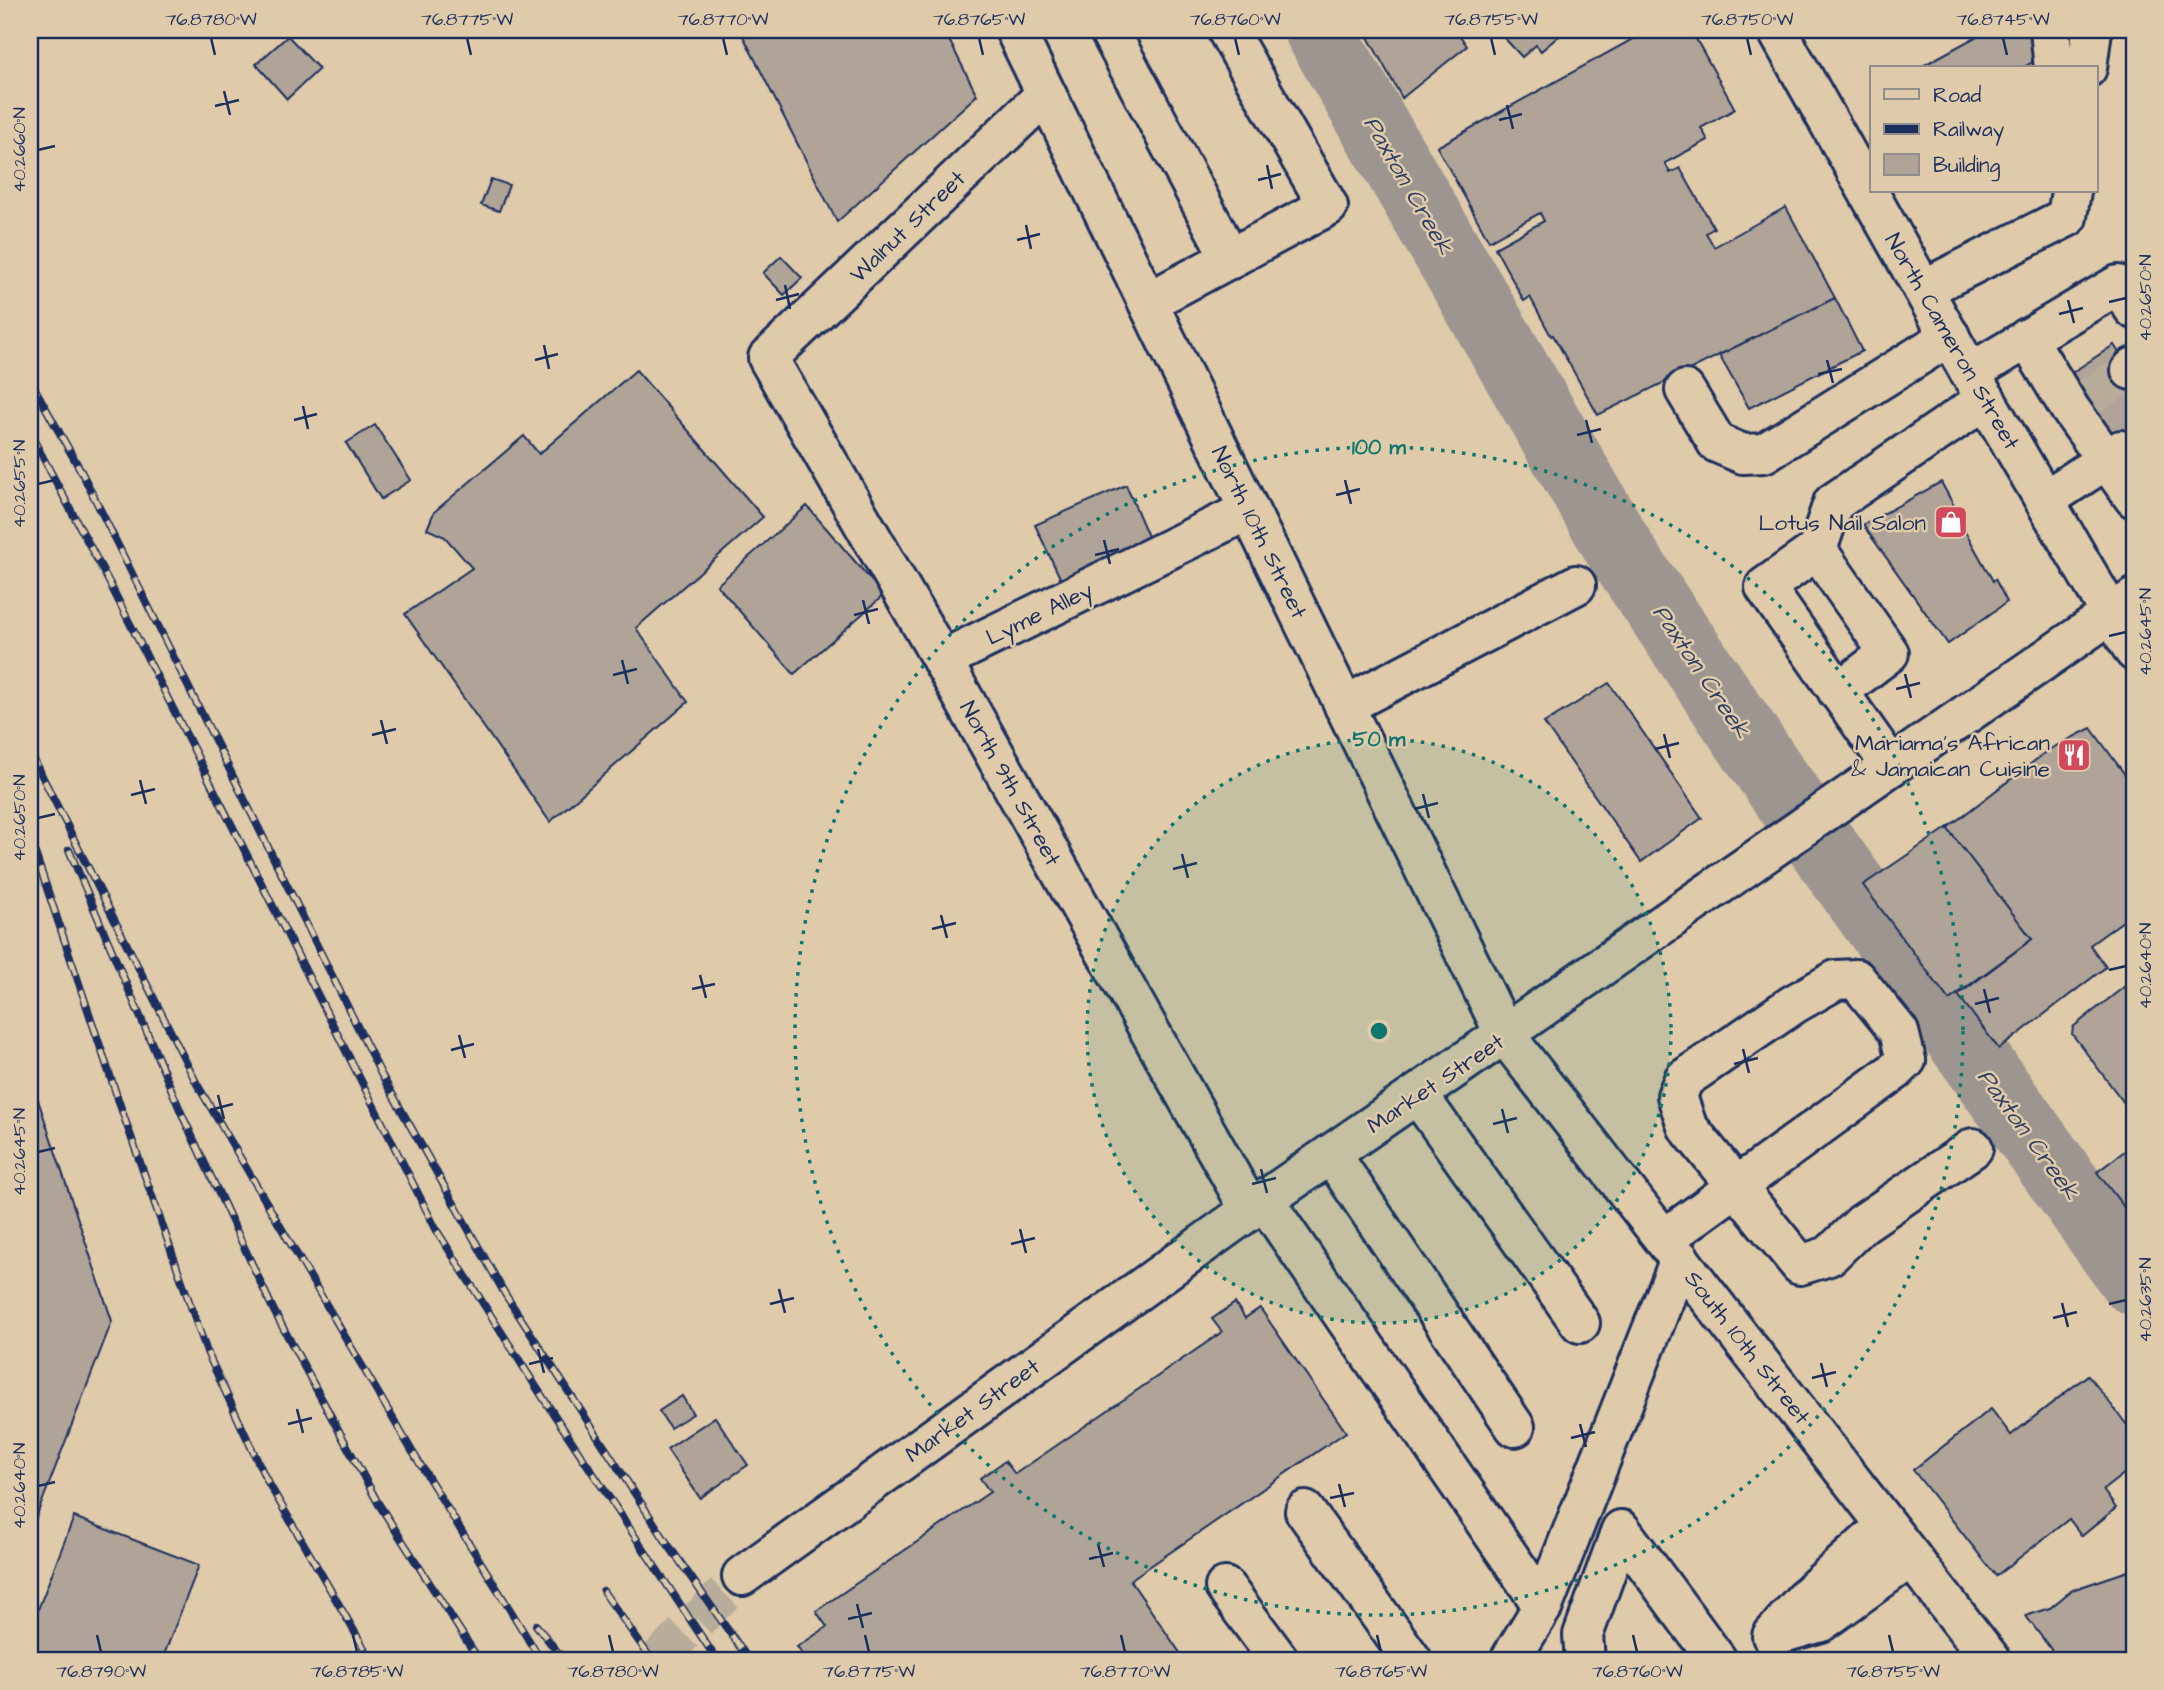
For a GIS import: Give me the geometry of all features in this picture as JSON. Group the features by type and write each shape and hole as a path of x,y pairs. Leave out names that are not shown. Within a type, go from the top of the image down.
{"main road":[{"path":"1109,30 1231,259"},
{"path":"1148,302 1328,206 1227,30"},
{"name":"North Cameron Street","path":"1777,30 2045,500 2122,606 2134,651"},
{"path":"2050,30 2054,66"},
{"path":"2087,66 2092,30"},
{"name":"North 10th Street","path":"1017,31 1505,1035"},
{"name":"Walnut Street","path":"768,358 1046,94"},
{"path":"1924,289 2068,200"},
{"path":"1891,766 1765,587 1817,550 1833,503 1978,386 2027,338 2119,285 2134,309"},
{"path":"1685,390 1717,443 1743,454 1764,453 1950,335"},
{"path":"2027,338 2078,403 2114,455 2134,498"},
{"name":"North 9th Street","path":"768,358 1257,1205 1543,1606"},
{"path":"2045,500 2114,455"},
{"name":"Lyme Alley","path":"942,660 1249,510"},
{"path":"1817,550 1889,653 1838,692"},
{"path":"1345,706 1576,584"},
{"name":"Market Street","path":"742,1576 1257,1205 2122,606"},
{"path":"1510,1660 1543,1606 1672,1249 1737,1187 1895,1071 1906,1060 1899,1032 1856,979 1836,980 1794,1004 1684,1079 1677,1096 1687,1126 1737,1187 1800,1265 1829,1256 1862,1224 1973,1149"},
{"name":"South 10th Street","path":"1505,1035 1991,1660"},
{"path":"1418,1095 1580,1323"},
{"path":"1331,1154 1515,1427"},
{"path":"1305,1511 1412,1660"},
{"path":"1738,1660 1772,1636 1808,1595 1886,1526"},
{"path":"1585,1660 1583,1635 1621,1530 1717,1660"},
{"path":"1772,1636 1821,1622 1911,1558"},
{"path":"1225,1587 1279,1660"}],"building":[{"path":"740,30 944,30 977,95 837,222"},
{"path":"1364,30 1456,30 1467,46 1402,98"},
{"path":"1497,30 1566,30 1541,51 1536,45 1522,57"},
{"path":"1649,30 1691,30 1735,109 1701,128 1708,140 1665,163 1670,173 1680,168 1714,228 1706,233 1714,247 1786,207 1835,298 1598,415 1530,297 1524,301 1495,248 1544,221 1540,213 1489,241 1437,147"},
{"path":"1988,30 2044,30 2045,55 2026,66 1923,66"},
{"path":"288,36 319,69 287,99 256,64"},
{"path":"491,179 509,185 499,211 481,205"},
{"path":"781,256 802,278 784,295 763,273"},
{"path":"1835,298 1862,351 1749,408 1719,355"},
{"path":"2114,345 2134,376 2134,470 2070,374"},
{"path":"636,370 763,517 636,628 688,702 550,822 405,614 472,568 445,537 427,529 434,512 524,436 539,454"},
{"path":"375,425 411,480 381,499 346,443"},
{"path":"1941,482 1958,513 1956,515 2007,602 1948,644 1863,525"},
{"path":"1126,485 1150,541 1062,582 1035,525"},
{"path":"807,506 884,595 794,674 717,585"},
{"path":"1609,683 1702,818 1641,862 1544,723"},
{"path":"2091,728 2134,787 2134,913 2090,945 2106,967 1999,1049 1958,995 2032,939 1947,828 2050,749"},
{"path":"1947,828 2032,939 1949,1000 1863,885"},
{"path":"2134,979 2134,1112 2131,1112 2072,1034 2073,1027"},
{"path":"30,1076 112,1321 30,1533"},
{"path":"2134,1144 2134,1220 2097,1172"},
{"path":"1235,1303 1245,1318 1260,1308 1346,1432 1130,1580 1185,1660 807,1660 797,1647 827,1627 816,1611 990,1492 980,1478 1005,1461 1015,1474 1222,1332 1212,1319"},
{"path":"2088,1375 2134,1434 2134,1466 2103,1490 2116,1508 2082,1536 2069,1519 1996,1576 1913,1470 1991,1409 2011,1435"},
{"path":"682,1396 693,1414 670,1428 659,1411"},
{"path":"715,1417 748,1465 700,1498 667,1449"},
{"path":"74,1517 199,1565 162,1660 30,1660 30,1630"},
{"path":"2134,1569 2134,1660 2059,1660 2026,1616 2050,1608 2072,1590"}],"waterway":[{"name":"Paxton Creek","path":"1319,30 1623,555 1778,784 2134,1280"}],"tunnel":[{"path":"2086,399 2131,370"},
{"path":"657,1660 742,1576"}],"railway":[{"path":"30,380 81,471 381,1074 505,1294 669,1546 749,1660"},
{"path":"30,433 109,582 437,1231 549,1407 717,1660"},
{"path":"30,752 197,1084 412,1451 541,1660"},
{"path":"30,838 207,1352 265,1477 371,1660"},
{"path":"69,850 184,1119 274,1311 378,1503 479,1660"},
{"path":"603,1591 652,1660"},
{"path":"536,1625 564,1660"}],"place":[{"name":"Lotus Nail Salon","path":"1951,522"},
{"name":"Mariama's African & Jamaican Cuisine","path":"2074,755"}]}
